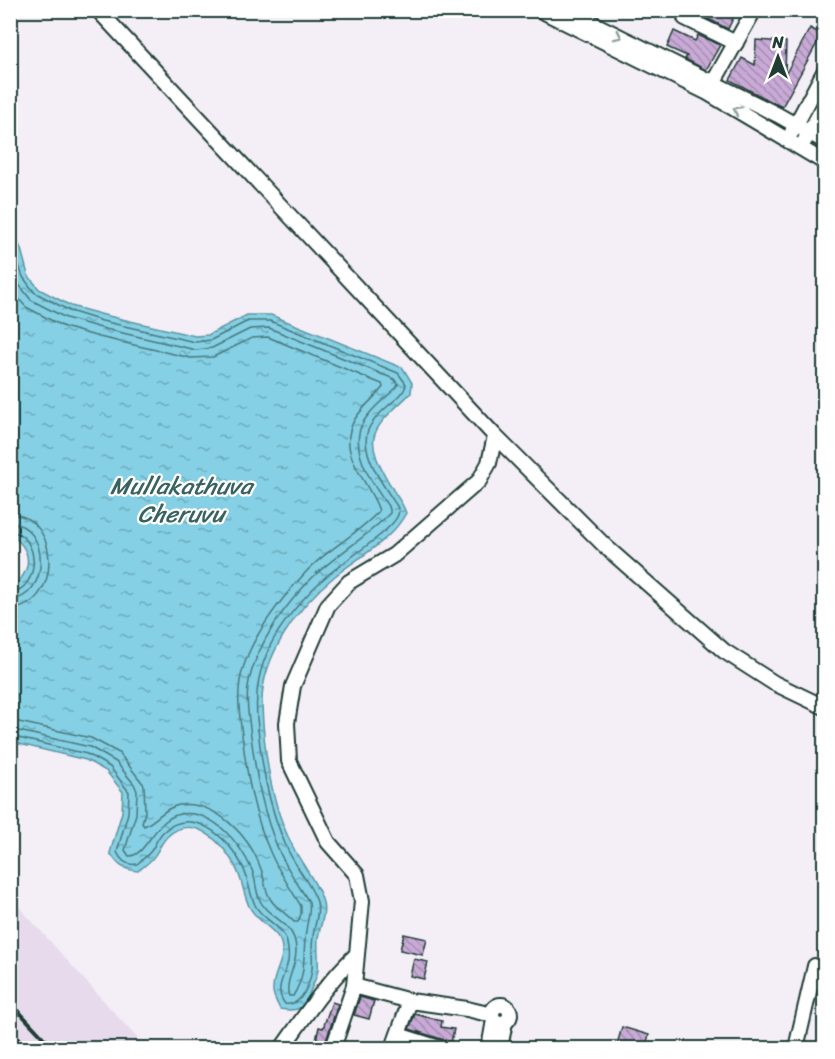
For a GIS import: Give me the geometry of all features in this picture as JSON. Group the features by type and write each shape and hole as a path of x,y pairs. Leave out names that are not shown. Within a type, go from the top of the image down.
{"street":[{"path":"98,10 495,436 606,547 724,651 774,683 825,707"},
{"path":"540,10 708,93 825,162"},
{"path":"566,10 825,141"},
{"path":"713,83 754,10"},
{"path":"685,18 736,43"},
{"path":"801,147 803,129 825,72"},
{"path":"788,139 803,129 824,107"},
{"path":"333,1048 354,986 362,901 357,875 328,842 289,761 287,723 293,686 328,605 349,582 394,555 478,481 489,464 495,436"},
{"path":"282,1048 340,970 356,955"},
{"path":"796,1048 820,969"},
{"path":"354,986 410,1001 466,1009 497,1019"},
{"path":"410,1001 395,1042 439,1048"},
{"path":"489,1048 497,1019"},
{"path":"497,1019 500,1048"}],"shaded area":[{"path":"11,898 146,1048 11,1048"}],"water":[{"name":"Mullakathuva Cheruvu","path":"11,226 21,249 28,275 39,289 71,306 195,336 208,335 247,315 271,315 403,368 412,383 411,393 386,417 374,435 376,457 406,513 384,540 335,576 308,602 284,634 275,651 263,688 265,742 270,778 279,814 296,853 320,893 323,904 318,938 318,972 307,999 298,1009 280,1009 276,1002 273,988 282,955 281,943 279,938 252,912 235,865 211,836 200,830 179,829 166,838 152,860 138,871 129,870 119,864 110,853 122,812 123,792 106,771 86,760 11,742 11,588 23,575 28,562 24,548 11,535"}],"building":[{"path":"690,10 737,10 728,29"},
{"path":"810,28 822,34 782,107 730,80 742,58 755,65 756,40 786,42 785,75"},
{"path":"674,31 695,41 698,35 720,45 706,70 685,59 687,56 667,47"},
{"path":"404,934 427,939 423,955 400,950"},
{"path":"414,959 428,962 424,979 410,976"},
{"path":"360,997 374,1001 369,1019 354,1015"},
{"path":"332,1002 338,1004 324,1047 315,1045 319,1027 323,1028"},
{"path":"415,1014 442,1021 441,1027 454,1029 451,1042 409,1029"},
{"path":"622,1027 649,1035 645,1048 616,1048"}],"railway":[{"path":"10,1002 53,1048"},
{"path":"10,1031 26,1048"}]}
